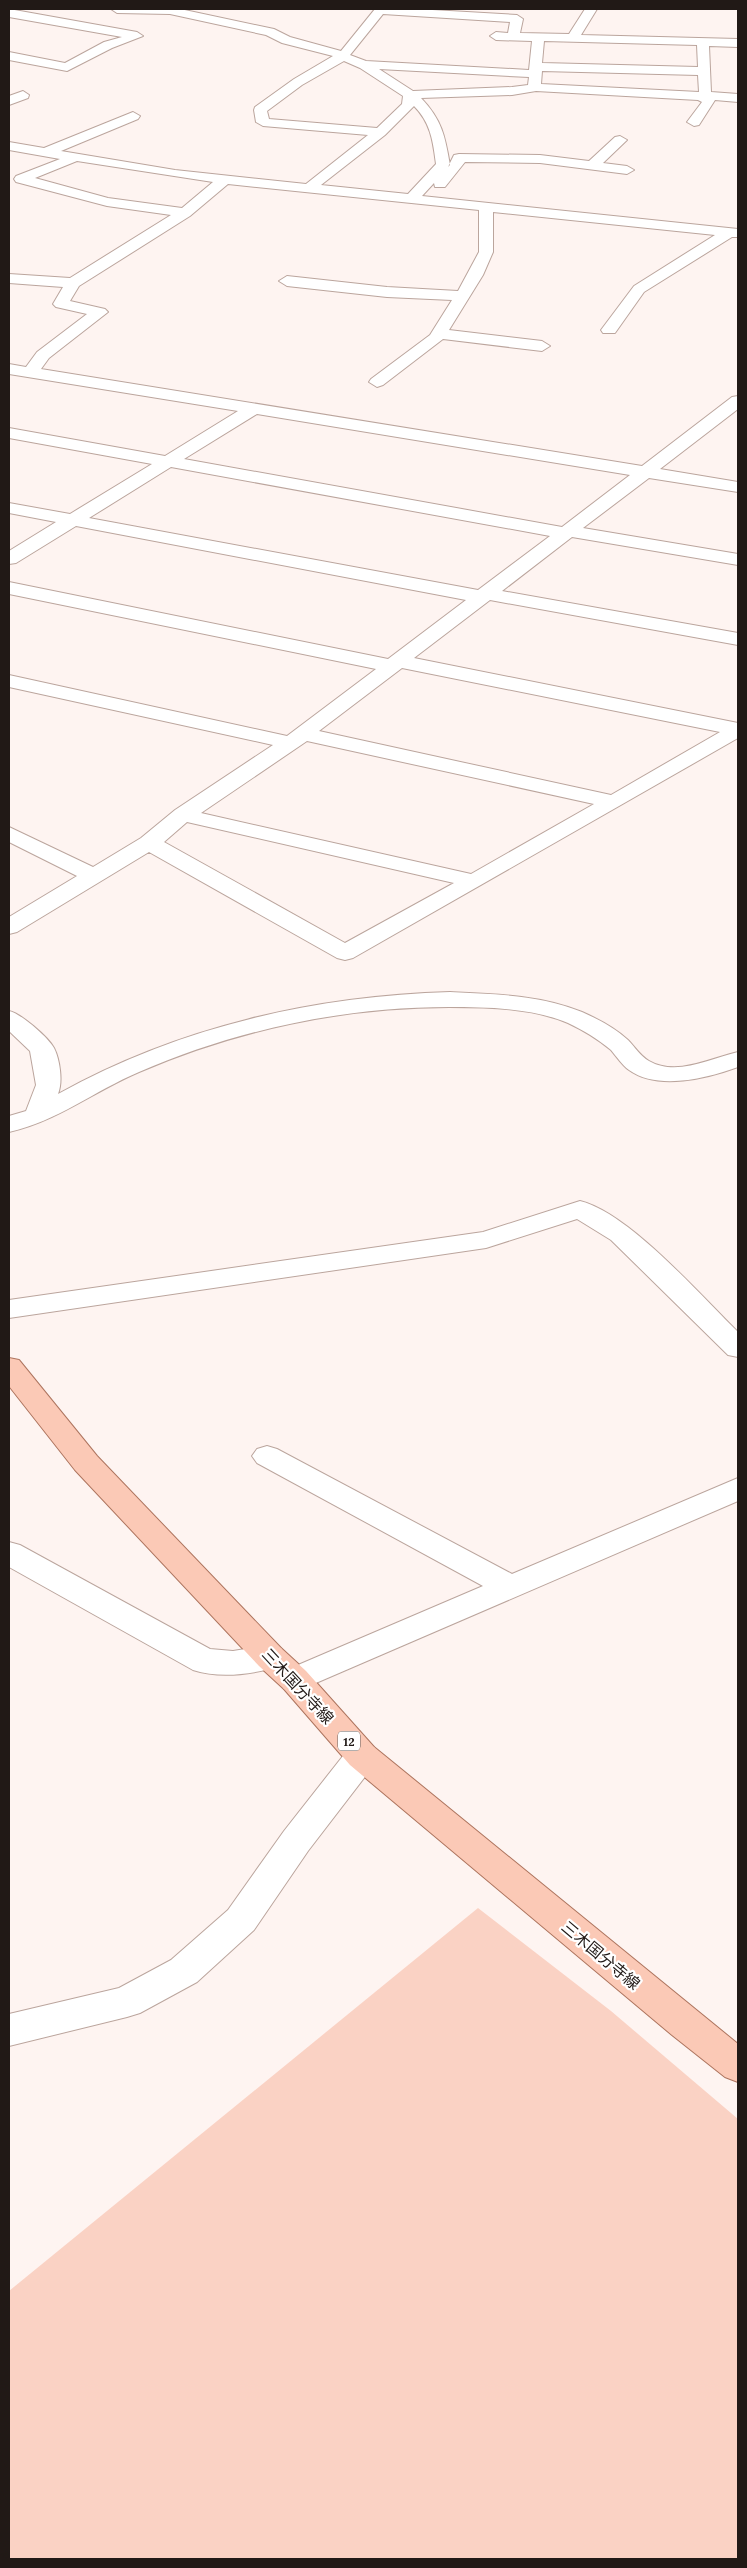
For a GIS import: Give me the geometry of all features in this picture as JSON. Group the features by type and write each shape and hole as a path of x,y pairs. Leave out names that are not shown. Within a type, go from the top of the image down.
{"main road":[{"name":"三木国分寺線","path":"9,1367 86,1462 270,1657 295,1680 362,1756 738,2066"}],"street":[{"path":"117,9 170,10 270,32 286,40 330,50 364,65 410,94 426,111 438,132 443,158 443,165 418,199"},
{"path":"210,20 233,9"},
{"path":"572,38 591,9"},
{"path":"380,132 263,122 260,110 298,82 343,56 370,28 374,15 381,10 517,19 513,37"},
{"path":"9,13 137,36 108,45 67,66 9,56"},
{"path":"484,35 738,43"},
{"path":"535,76 538,38"},
{"path":"703,41 703,96"},
{"path":"364,65 535,76 703,96 738,98"},
{"path":"410,94 512,91 535,76 704,71"},
{"path":"309,188 380,132 408,106 410,94"},
{"path":"9,101 24,95"},
{"path":"694,122 709,101 703,96"},
{"path":"46,152 110,126 133,123"},
{"path":"593,165 620,140"},
{"path":"9,146 175,174 734,232"},
{"path":"76,157 21,180 107,202 185,213"},
{"path":"418,199 458,165 459,158 540,159 627,170"},
{"path":"31,372 43,355 100,312 61,304 73,283 185,213 225,179"},
{"path":"377,382 438,334 476,276 486,252 486,206"},
{"path":"608,330 639,289 734,232"},
{"path":"9,278 73,283"},
{"path":"287,281 388,292 463,296"},
{"path":"438,334 542,346"},
{"path":"9,368 738,487"},
{"path":"9,927 92,875 149,843 183,815 297,738 738,401"},
{"path":"9,559 255,408"},
{"path":"9,433 568,532 738,560"},
{"path":"9,508 738,639"},
{"path":"9,588 738,730"},
{"path":"9,681 614,802"},
{"path":"149,843 345,953 738,730"},
{"path":"183,815 474,881"},
{"path":"9,834 92,875"},
{"path":"9,1124 37,1116 122,1070 200,1040 275,1020 361,1006 427,999 492,1000 548,1008 587,1023 618,1045 641,1068 670,1075 702,1072 738,1059"},
{"path":"9,1018 42,1049 49,1085 37,1116"},
{"path":"9,1309 486,1240 580,1209 621,1234 738,1348"},
{"path":"267,1456 510,1587"},
{"path":"295,1680 738,1489"},
{"path":"9,1553 204,1661 233,1663 270,1657"},
{"path":"9,2030 127,2002 184,1971 241,1920 296,1841 362,1756"}],"shaded area":[{"path":"478,1908 611,2011 738,2119 738,2559 9,2559 9,2291"}]}
